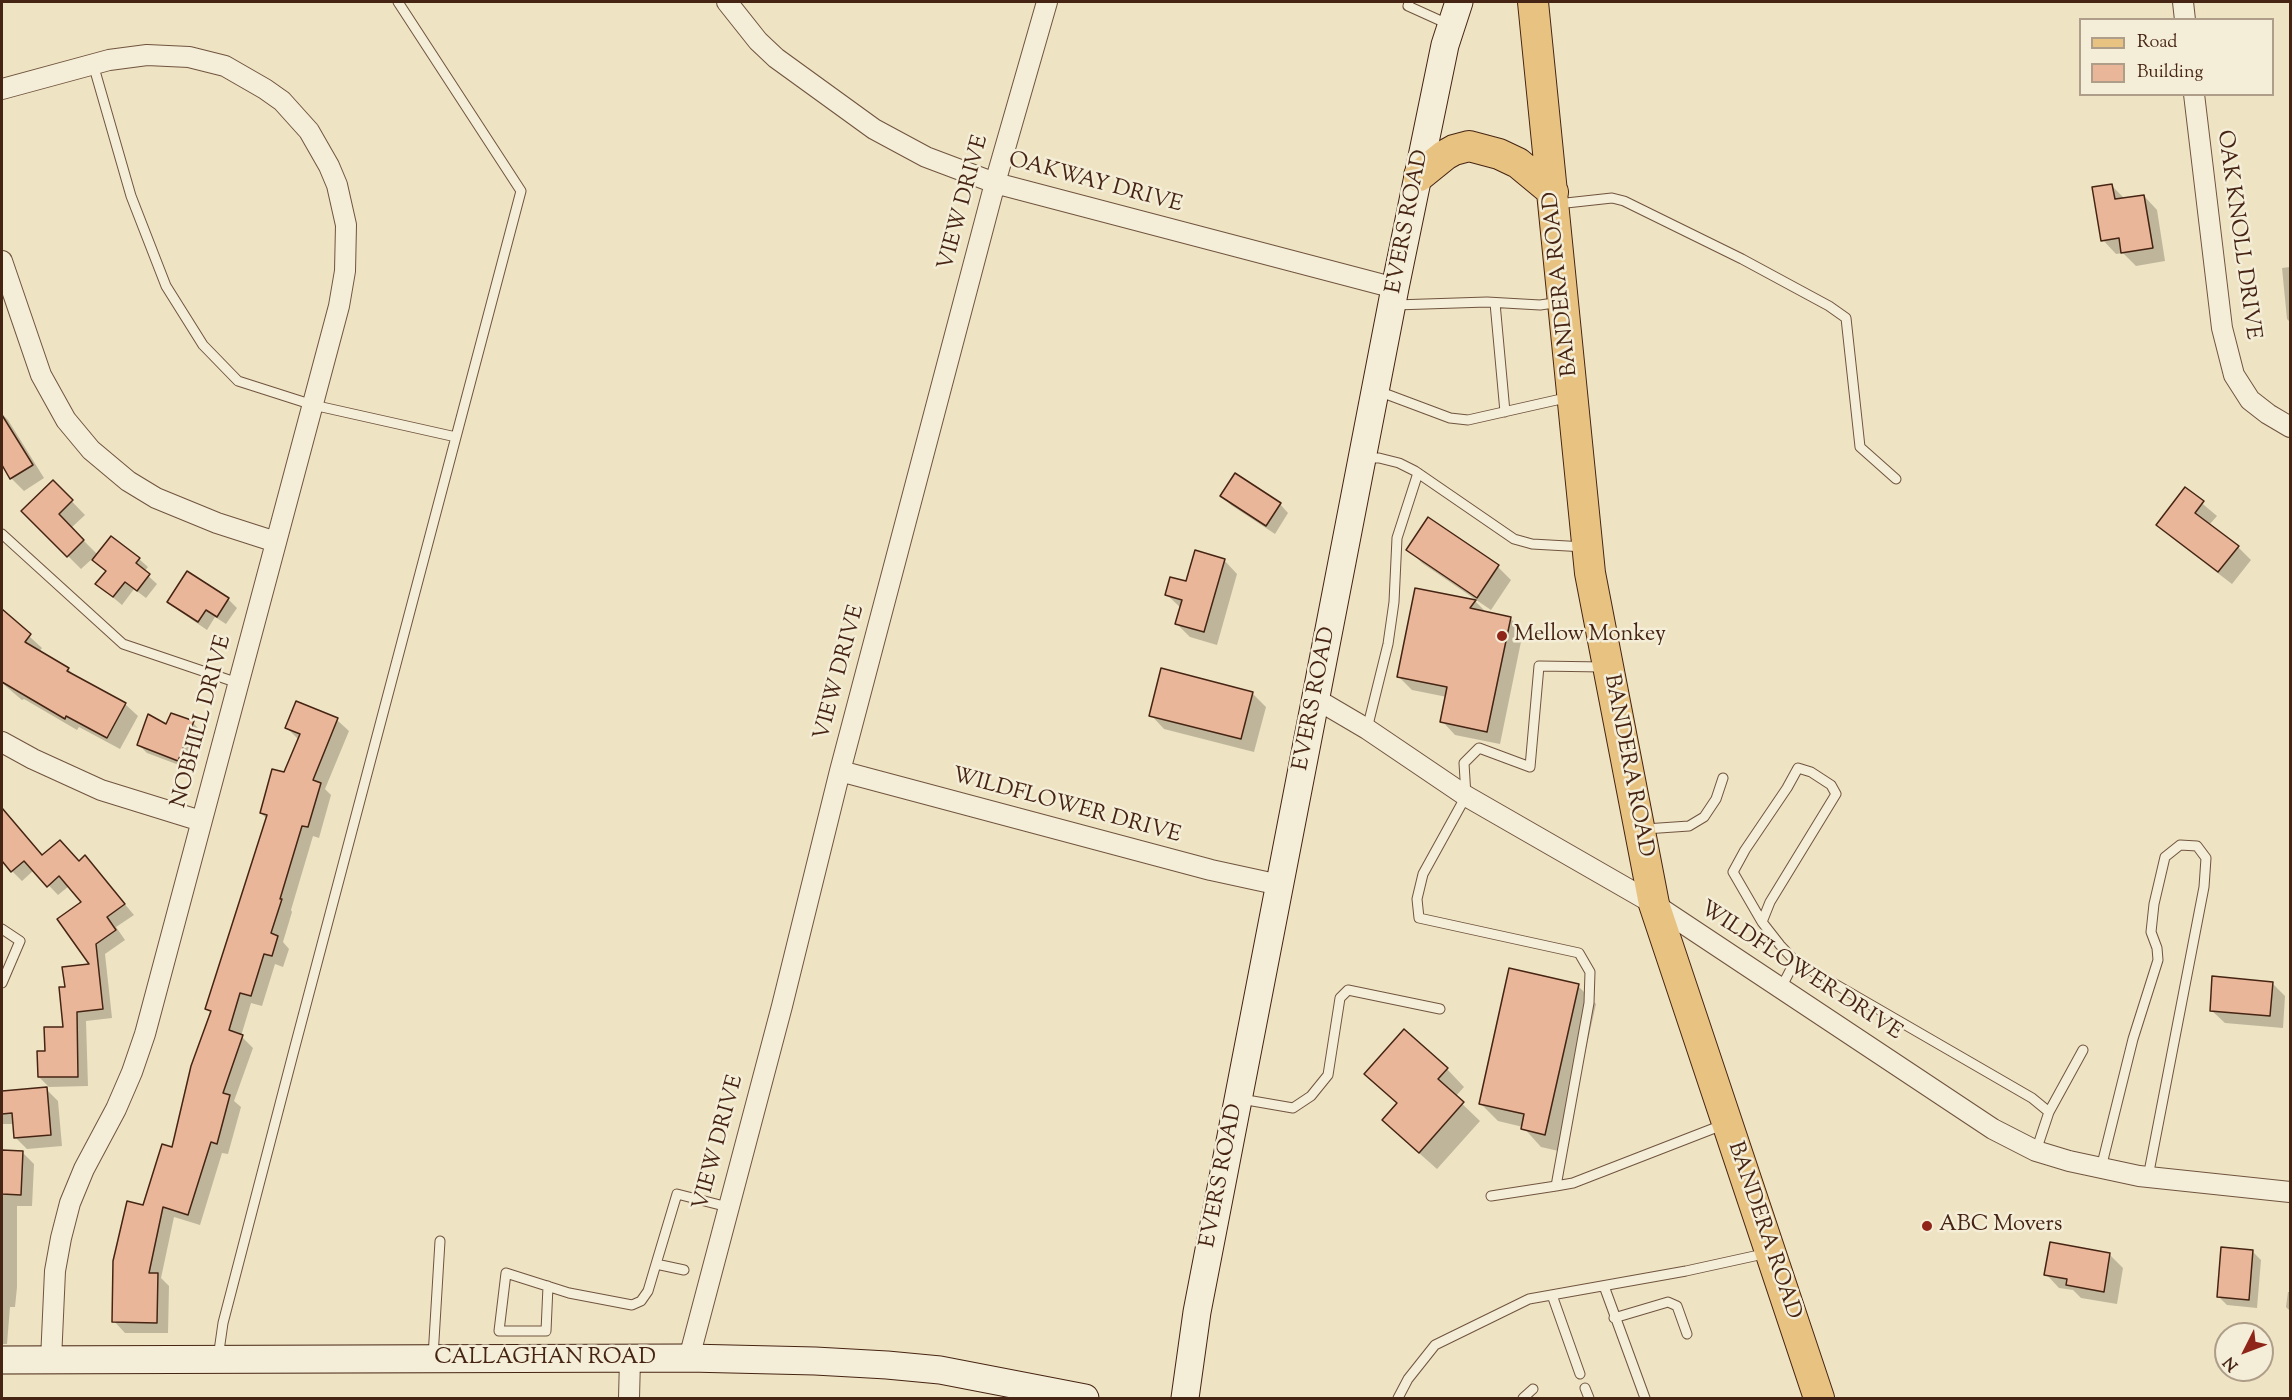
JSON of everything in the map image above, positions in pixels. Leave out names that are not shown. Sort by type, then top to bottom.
[{"type":"main road","name":"BANDERA ROAD","points":[[1533,2],[1590,573],[1654,904],[1819,1398]]},
{"type":"main road","name":"EVERS ROAD","points":[[1185,1398],[1197,1312],[1394,297],[1455,13]]},
{"type":"main road","points":[[1419,176],[1445,154],[1470,146],[1499,154],[1518,163],[1554,198]]},
{"type":"main road","name":"CALLAGHAN ROAD","points":[[2,1360],[689,1358],[887,1365],[950,1372],[1085,1398]]},
{"type":"street","name":"OAKWAY DRIVE","points":[[727,2],[758,41],[776,58],[874,129],[926,157],[994,183],[1394,297]]},
{"type":"street","name":"VIEW DRIVE","points":[[689,1358],[994,183],[1047,2]]},
{"type":"street","points":[[2183,2],[2185,18]]},
{"type":"street","name":"NOBHILL DRIVE","points":[[2,89],[93,64],[147,55],[189,57],[225,66],[266,88],[296,116],[320,148],[337,185],[346,225],[345,271],[339,306],[145,1034],[116,1109],[84,1169],[70,1203],[55,1271],[51,1360]]},
{"type":"street","name":"OAK KNOLL DRIVE","points":[[2194,96],[2222,328],[2234,375],[2250,400],[2290,427]]},
{"type":"street","points":[[2,261],[41,375],[66,420],[91,450],[128,481],[156,498],[217,523],[276,542]]},
{"type":"street","name":"WILDFLOWER DRIVE","points":[[1316,699],[1367,729],[1466,796],[1654,904],[1993,1129],[2036,1150],[2101,1168],[2148,1177],[2290,1192]]},
{"type":"street","points":[[2,742],[101,790],[201,821]]},
{"type":"street","name":"WILDFLOWER DRIVE","points":[[840,771],[1211,870],[1281,885]]},
{"type":"street","points":[[629,1398],[630,1359]]},
{"type":"lane","points":[[217,1360],[223,1323],[292,1054],[521,191],[398,2]]},
{"type":"lane","points":[[1409,2],[1408,6],[1455,13]]},
{"type":"lane","points":[[93,64],[130,196],[166,286],[203,345],[238,381],[313,405],[456,437]]},
{"type":"lane","points":[[1554,198],[1612,198],[1624,201],[1742,259],[1829,306],[1846,318],[1860,447],[1896,479]]},
{"type":"lane","points":[[1394,297],[1540,305],[1564,302]]},
{"type":"lane","points":[[1495,303],[1505,412]]},
{"type":"lane","points":[[1376,390],[1450,418],[1468,420],[1573,396]]},
{"type":"lane","points":[[1363,458],[1379,458],[1399,463],[1418,473],[1514,539],[1532,544],[1587,547]]},
{"type":"lane","points":[[1367,729],[1391,623],[1397,538],[1418,473]]},
{"type":"lane","points":[[2,534],[123,644],[238,683]]},
{"type":"lane","points":[[1556,1186],[1589,1002],[1590,972],[1579,953],[1419,918],[1417,898],[1423,874],[1466,796],[1464,763],[1479,748],[1530,767],[1539,666],[1608,667]]},
{"type":"lane","points":[[1762,922],[1770,902],[1836,794],[1831,785],[1810,772],[1798,768],[1733,872],[1762,922],[1795,961],[2032,1098],[2049,1112]]},
{"type":"lane","points":[[1639,830],[1689,826],[1704,817],[1716,799],[1723,778]]},
{"type":"lane","points":[[2101,1168],[2133,1039],[2158,960],[2157,948],[2151,932],[2154,904],[2165,856],[2180,845],[2197,846],[2206,858],[2204,887],[2148,1177]]},
{"type":"lane","points":[[2,928],[20,941],[2,982]]},
{"type":"lane","points":[[1781,988],[1795,961]]},
{"type":"lane","points":[[1238,1098],[1293,1108],[1311,1096],[1328,1075],[1340,998],[1348,990],[1440,1009]]},
{"type":"lane","points":[[2036,1150],[2049,1112],[2083,1050]]},
{"type":"lane","points":[[1491,1196],[1573,1183],[1727,1123]]},
{"type":"lane","points":[[548,1286],[546,1331],[500,1331],[506,1273],[548,1286],[569,1293],[632,1305],[641,1301],[648,1291],[676,1194],[728,1207]]},
{"type":"lane","points":[[433,1359],[440,1241]]},
{"type":"lane","points":[[1398,1398],[1408,1379],[1436,1345],[1529,1299],[1686,1271],[1770,1253]]},
{"type":"lane","points":[[656,1264],[684,1270]]},
{"type":"lane","points":[[1604,1286],[1645,1398]]},
{"type":"lane","points":[[1552,1295],[1580,1374]]},
{"type":"lane","points":[[1614,1318],[1668,1302],[1677,1306],[1687,1335]]},
{"type":"lane","points":[[1585,1388],[1589,1398]]},
{"type":"lane","points":[[1523,1398],[1533,1389]]},
{"type":"building","points":[[2112,184],[2115,199],[2144,195],[2153,248],[2121,253],[2119,238],[2101,241],[2092,187]]},
{"type":"building","points":[[2,415],[33,465],[10,479],[2,465]]},
{"type":"building","points":[[1235,473],[1281,503],[1266,526],[1220,496]]},
{"type":"building","points":[[53,480],[73,500],[59,514],[84,540],[67,557],[21,511]]},
{"type":"building","points":[[2185,487],[2204,501],[2195,513],[2239,546],[2218,572],[2156,525]]},
{"type":"building","points":[[1428,517],[1499,565],[1477,598],[1406,550]]},
{"type":"building","points":[[111,536],[140,558],[136,563],[150,574],[137,591],[125,582],[113,597],[95,584],[106,571],[92,560]]},
{"type":"building","points":[[1195,550],[1225,559],[1204,632],[1175,624],[1182,600],[1165,595],[1170,577],[1186,581]]},
{"type":"building","points":[[187,571],[229,598],[217,617],[206,610],[198,622],[167,602]]},
{"type":"building","points":[[1415,588],[1476,600],[1470,608],[1511,617],[1487,732],[1440,722],[1447,687],[1397,677]]},
{"type":"building","points":[[2,609],[31,634],[25,642],[69,668],[67,671],[126,703],[107,738],[66,716],[65,719],[2,682]]},
{"type":"building","points":[[1161,668],[1253,692],[1241,739],[1149,716]]},
{"type":"building","points":[[296,701],[338,718],[313,780],[321,783],[308,827],[302,826],[280,899],[282,899],[271,933],[278,936],[272,956],[264,954],[251,996],[240,993],[229,1030],[243,1035],[223,1093],[230,1095],[217,1144],[211,1142],[188,1215],[163,1207],[149,1273],[158,1273],[157,1323],[112,1322],[113,1261],[127,1201],[143,1205],[162,1144],[172,1147],[191,1066],[211,1011],[205,1009],[267,815],[260,813],[272,769],[284,772],[300,734],[285,728]]},
{"type":"building","points":[[171,713],[194,721],[178,761],[137,745],[148,714],[166,724]]},
{"type":"building","points":[[2,808],[42,855],[60,840],[79,861],[85,855],[125,904],[107,917],[116,930],[96,944],[103,1009],[77,1012],[78,1077],[38,1077],[37,1051],[45,1051],[44,1027],[63,1027],[59,987],[65,987],[62,967],[89,964],[57,919],[81,902],[59,876],[47,887],[24,861],[11,872],[2,861]]},
{"type":"building","points":[[1509,968],[1579,984],[1545,1135],[1521,1129],[1524,1114],[1479,1104]]},
{"type":"building","points":[[2212,976],[2273,982],[2270,1016],[2210,1011]]},
{"type":"building","points":[[1404,1029],[1448,1068],[1438,1079],[1464,1102],[1419,1153],[1382,1120],[1397,1103],[1364,1074]]},
{"type":"building","points":[[47,1087],[51,1135],[14,1138],[12,1113],[2,1114],[2,1091]]},
{"type":"building","points":[[2,1150],[23,1151],[21,1195],[2,1194]]},
{"type":"building","points":[[2050,1242],[2110,1253],[2104,1292],[2066,1285],[2067,1279],[2044,1275]]},
{"type":"building","points":[[2221,1247],[2253,1250],[2249,1300],[2217,1297]]},
{"type":"place","name":"Mellow Monkey","points":[[1502,636]]},
{"type":"place","name":"ABC Movers","points":[[1927,1226]]}]
